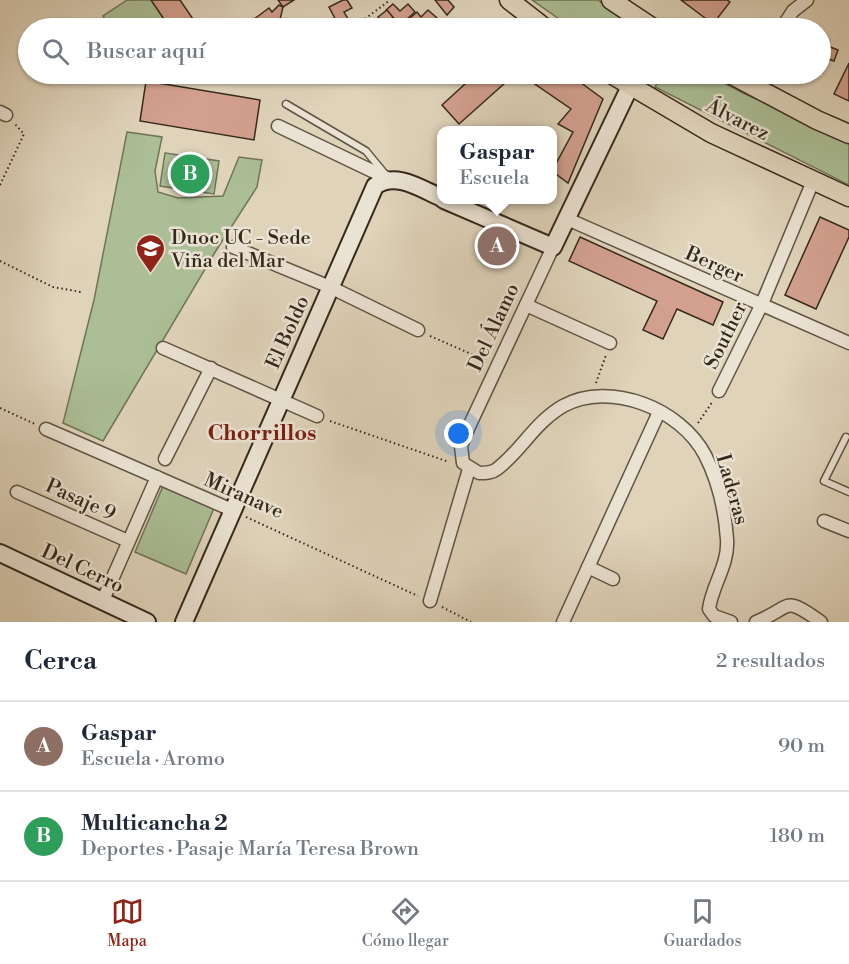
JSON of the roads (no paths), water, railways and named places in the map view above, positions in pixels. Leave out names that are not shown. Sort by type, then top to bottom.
[{"type":"main road","points":[[509,0],[532,18]]},
{"type":"main road","points":[[612,0],[638,18]]},
{"type":"main road","name":"Álvarez","points":[[640,84],[711,133],[849,198]]},
{"type":"main road","points":[[757,84],[849,134]]},
{"type":"street","points":[[788,18],[793,11],[807,0]]},
{"type":"street","name":"Del Álamo","points":[[469,469],[460,456],[461,446],[565,218],[632,84]]},
{"type":"street","points":[[278,126],[389,180],[408,183],[437,196]]},
{"type":"street","name":"El Boldo","points":[[184,622],[375,186],[389,180]]},
{"type":"street","name":"Souther","points":[[719,391],[761,306],[813,181]]},
{"type":"street","points":[[454,204],[553,247]]},
{"type":"street","name":"Berger","points":[[565,218],[849,344]]},
{"type":"street","points":[[233,247],[330,287],[418,330]]},
{"type":"street","points":[[526,305],[610,343]]},
{"type":"street","points":[[163,348],[317,416]]},
{"type":"street","points":[[165,459],[211,368]]},
{"type":"street","name":"Laderas","points":[[469,469],[485,473],[496,469],[540,422],[564,405],[591,397],[624,398],[659,412],[690,435],[705,454],[723,511],[728,542],[726,560],[703,622]]},
{"type":"street","points":[[563,622],[659,412]]},
{"type":"street","name":"Miranave","points":[[46,429],[232,510]]},
{"type":"street","points":[[430,601],[469,469]]},
{"type":"street","points":[[102,600],[157,477]]},
{"type":"street","name":"Pasaje 9","points":[[17,492],[129,541]]},
{"type":"street","points":[[824,521],[849,531]]},
{"type":"street","name":"Del Cerro","points":[[0,553],[147,622]]},
{"type":"street","points":[[588,567],[613,579]]},
{"type":"street","points":[[756,622],[786,605],[800,607],[821,622]]},
{"type":"street","points":[[709,609],[714,616],[731,622]]},
{"type":"lane","points":[[286,104],[366,151],[389,180]]},
{"type":"lane","points":[[846,437],[824,481],[849,492]]},
{"type":"place","name":"Multicancha 2","points":[[190,174]]},
{"type":"place","name":"Gaspar","points":[[497,246]]},
{"type":"place","name":"Duoc UC - Sede Viña del Mar","points":[[150,274]]},
{"type":"district","name":"Chorrillos","points":[[262,432]]}]
